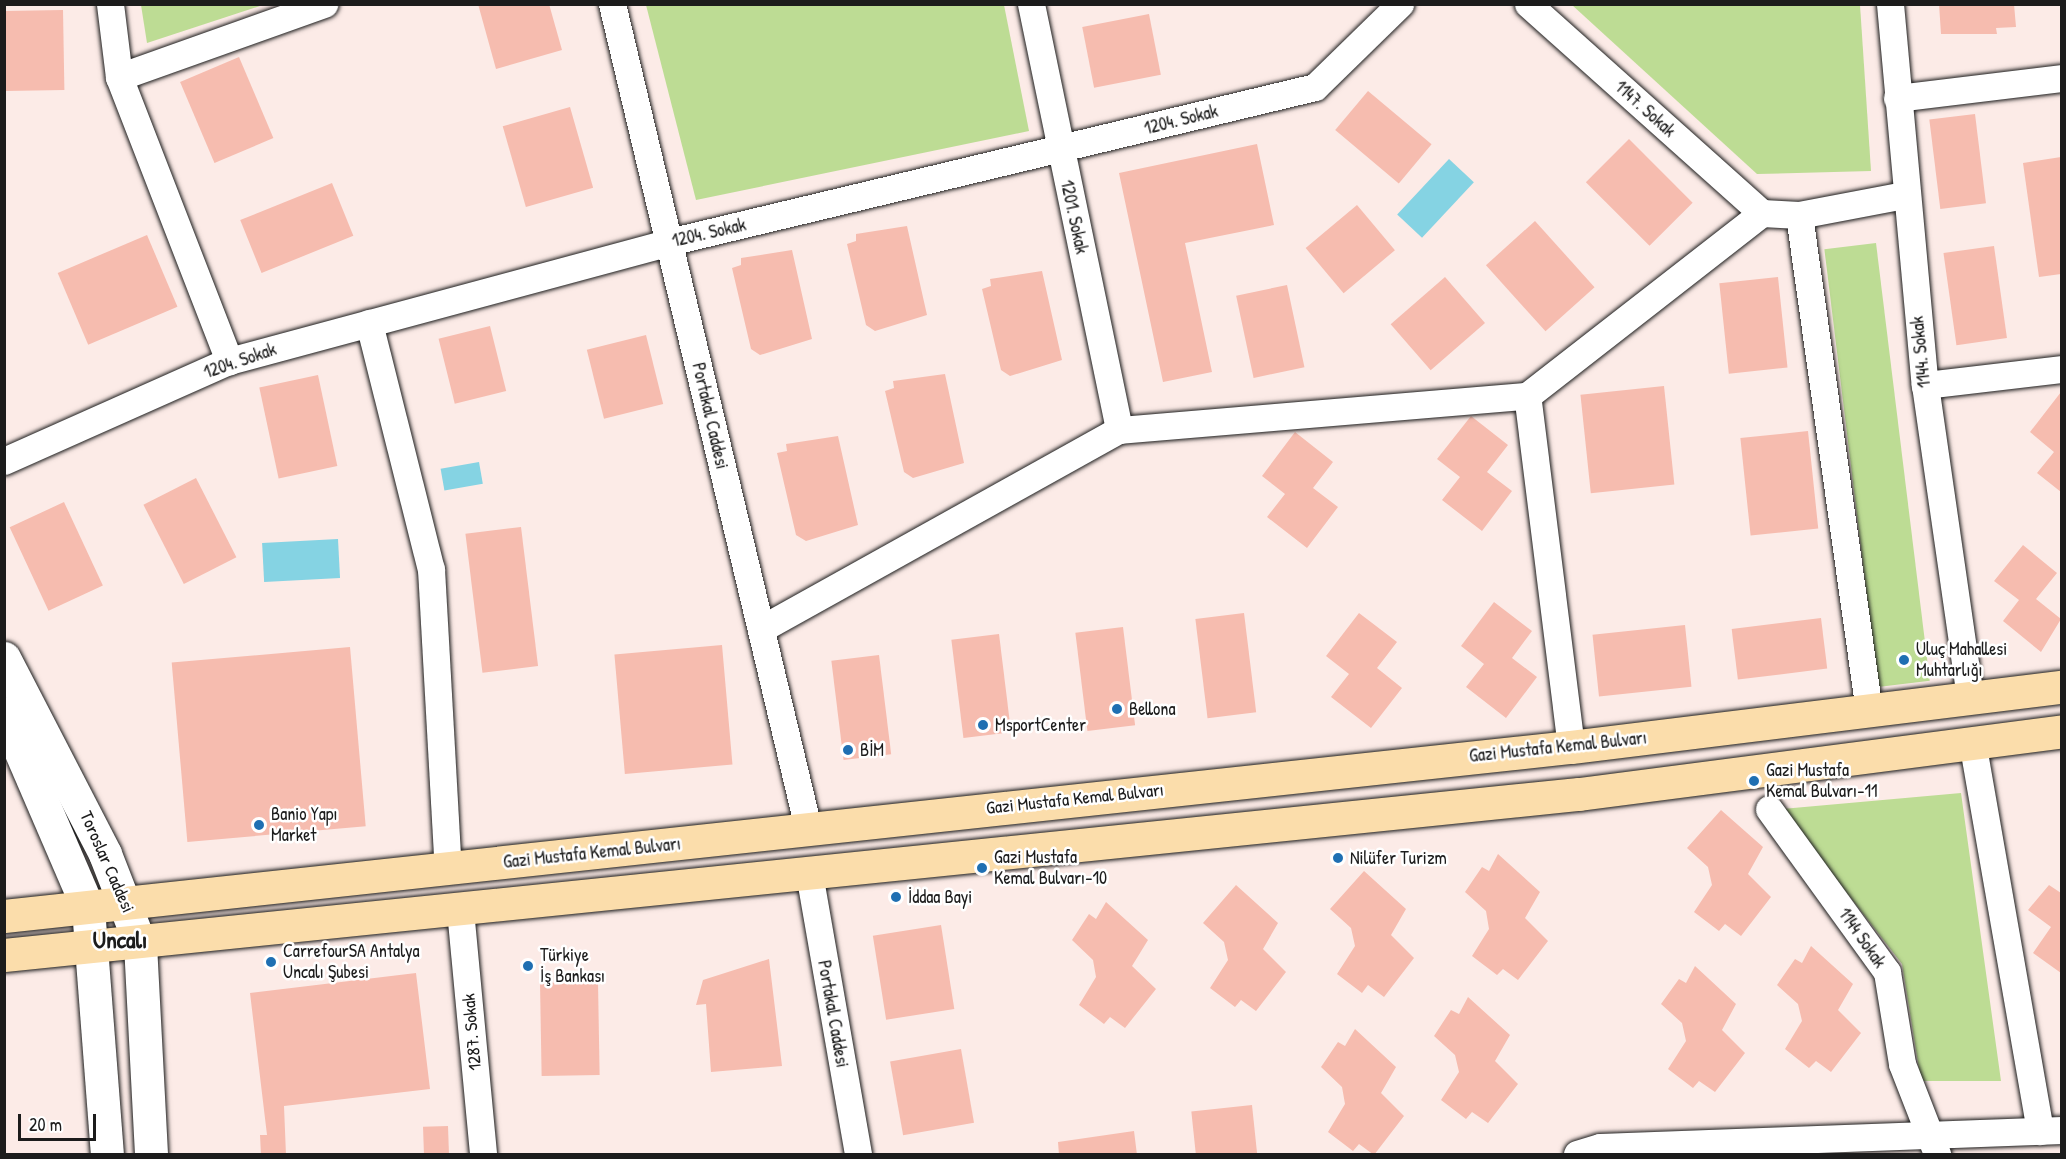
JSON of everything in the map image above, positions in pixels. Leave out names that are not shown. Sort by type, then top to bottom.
[{"type":"main road","name":"Gazi Mustafa Kemal Bulvarı","points":[[4,916],[128,906],[808,828],[1571,747],[2061,687]]},
{"type":"main road","points":[[4,954],[140,944],[1579,794],[2061,731]]},
{"type":"street","points":[[110,4],[119,77],[229,361]]},
{"type":"street","points":[[119,77],[324,4]]},
{"type":"street","name":"Portakal Caddesi","points":[[612,4],[808,828]]},
{"type":"street","name":"1201. Sokak","points":[[1031,4],[1119,430]]},
{"type":"street","name":"1204. Sokak","points":[[4,461],[229,361],[669,242],[1315,87],[1400,4]]},
{"type":"street","name":"1147. Sokak","points":[[1528,4],[1762,213]]},
{"type":"street","name":"1144. Sokak","points":[[1890,4],[1904,195],[1924,385],[1970,698]]},
{"type":"street","points":[[1897,98],[2061,78]]},
{"type":"street","points":[[760,629],[1119,430],[1527,396],[1762,213],[1799,215],[1904,195]]},
{"type":"street","points":[[1799,215],[1869,711]]},
{"type":"street","points":[[369,323],[431,568],[448,869]]},
{"type":"street","points":[[1924,385],[2061,369]]},
{"type":"street","points":[[1527,396],[1571,747]]},
{"type":"street","name":"Toroslar Caddesi","points":[[4,658],[41,721],[128,906],[140,944],[151,1155]]},
{"type":"street","name":"Toroslar Caddesi","points":[[4,713],[88,908],[93,948],[107,1155]]},
{"type":"street","points":[[1593,1152],[1934,1146],[2051,1131],[1972,741]]},
{"type":"street","name":"1144 Sokak","points":[[1769,809],[1887,972],[1902,1064],[1934,1146]]},
{"type":"street","name":"Portakal Caddesi","points":[[809,873],[858,1155]]},
{"type":"street","name":"1287. Sokak","points":[[460,910],[483,1155]]},
{"type":"green space","points":[[141,4],[263,5],[147,43]]},
{"type":"green space","points":[[646,5],[1004,5],[1029,131],[696,200]]},
{"type":"green space","points":[[1572,5],[1860,5],[1871,171],[1757,174]]},
{"type":"green space","points":[[1876,243],[1930,681],[1878,687],[1824,249]]},
{"type":"green space","points":[[1961,793],[2001,1081],[1921,1081],[1902,964],[1782,809]]},
{"type":"water","points":[[1449,159],[1474,182],[1422,238],[1397,215]]},
{"type":"water","points":[[479,462],[483,484],[444,490],[441,469]]},
{"type":"water","points":[[338,539],[340,578],[264,582],[262,543]]},
{"type":"building","points":[[478,4],[549,4],[562,50],[496,69]]},
{"type":"building","points":[[1939,4],[2014,4],[2016,27],[1996,28],[1997,34],[1941,34]]},
{"type":"building","points":[[63,10],[64,90],[5,91],[4,11]]},
{"type":"building","points":[[1149,14],[1161,75],[1094,88],[1082,27]]},
{"type":"building","points":[[239,57],[273,138],[214,163],[180,82]]},
{"type":"building","points":[[1368,91],[1432,144],[1399,183],[1335,130]]},
{"type":"building","points":[[570,107],[593,188],[526,207],[503,126]]},
{"type":"building","points":[[1975,114],[1986,203],[1940,209],[1929,120]]},
{"type":"building","points":[[1629,139],[1693,203],[1650,246],[1586,182]]},
{"type":"building","points":[[1257,144],[1274,225],[1185,243],[1212,372],[1163,382],[1119,173]]},
{"type":"building","points":[[2061,157],[2061,274],[2039,277],[2023,163]]},
{"type":"building","points":[[332,183],[353,236],[262,273],[240,220]]},
{"type":"building","points":[[1357,205],[1395,250],[1344,293],[1306,248]]},
{"type":"building","points":[[1535,221],[1595,287],[1546,331],[1486,265]]},
{"type":"building","points":[[907,226],[927,315],[875,331],[866,325],[847,244],[856,241],[856,234]]},
{"type":"building","points":[[147,235],[177,307],[88,345],[58,273]]},
{"type":"building","points":[[1994,246],[2007,338],[1956,345],[1943,253]]},
{"type":"building","points":[[792,250],[812,339],[760,355],[751,349],[732,268],[741,265],[741,258]]},
{"type":"building","points":[[1042,271],[1062,360],[1010,376],[1001,370],[982,289],[991,286],[990,279]]},
{"type":"building","points":[[1445,277],[1485,323],[1431,370],[1391,324]]},
{"type":"building","points":[[1778,277],[1788,368],[1729,374],[1719,283]]},
{"type":"building","points":[[1287,285],[1304,367],[1254,378],[1236,296]]},
{"type":"building","points":[[490,326],[506,391],[455,404],[439,339]]},
{"type":"building","points":[[646,335],[663,404],[604,419],[587,350]]},
{"type":"building","points":[[945,374],[964,463],[913,478],[904,472],[885,391],[894,388],[893,381]]},
{"type":"building","points":[[318,375],[337,466],[279,478],[259,387]]},
{"type":"building","points":[[1664,386],[1674,484],[1591,493],[1580,395]]},
{"type":"building","points":[[2061,392],[2061,492],[2037,473],[2054,452],[2030,432]]},
{"type":"building","points":[[1471,416],[1508,445],[1487,472],[1512,491],[1482,531],[1442,500],[1460,477],[1437,459]]},
{"type":"building","points":[[1808,431],[1818,528],[1751,536],[1740,438]]},
{"type":"building","points":[[1295,432],[1333,462],[1313,488],[1338,507],[1307,548],[1267,517],[1285,494],[1262,476]]},
{"type":"building","points":[[838,436],[858,525],[806,541],[796,535],[777,453],[787,451],[786,444]]},
{"type":"building","points":[[196,478],[236,557],[184,584],[143,505]]},
{"type":"building","points":[[64,502],[103,585],[49,611],[10,527]]},
{"type":"building","points":[[521,527],[538,666],[482,673],[465,534]]},
{"type":"building","points":[[2023,545],[2057,573],[2036,599],[2061,619],[2041,652],[2003,621],[2019,600],[1994,581]]},
{"type":"building","points":[[1494,602],[1532,631],[1512,658],[1537,677],[1506,718],[1466,687],[1484,664],[1461,646]]},
{"type":"building","points":[[1244,613],[1256,712],[1208,718],[1195,619]]},
{"type":"building","points":[[1359,613],[1397,642],[1377,668],[1402,688],[1371,728],[1331,697],[1349,674],[1326,656]]},
{"type":"building","points":[[1821,618],[1827,669],[1738,680],[1732,629]]},
{"type":"building","points":[[1685,625],[1691,687],[1599,696],[1593,635]]},
{"type":"building","points":[[1123,627],[1135,725],[1087,731],[1075,633]]},
{"type":"building","points":[[999,634],[1011,732],[963,738],[951,640]]},
{"type":"building","points":[[722,645],[732,765],[625,774],[614,654]]},
{"type":"building","points":[[350,647],[366,826],[187,842],[172,663]]},
{"type":"building","points":[[879,655],[891,754],[844,760],[831,661]]},
{"type":"building","points":[[1721,810],[1763,847],[1748,874],[1771,897],[1741,936],[1725,924],[1719,931],[1694,912],[1712,885],[1708,867],[1687,848]]},
{"type":"building","points":[[1498,854],[1540,892],[1525,918],[1548,941],[1518,980],[1503,969],[1497,975],[1472,956],[1489,929],[1486,911],[1465,892],[1482,867],[1489,871]]},
{"type":"building","points":[[1364,871],[1406,909],[1391,935],[1414,958],[1384,997],[1368,985],[1362,993],[1337,974],[1355,946],[1351,928],[1330,909]]},
{"type":"building","points":[[1236,885],[1278,923],[1263,949],[1286,972],[1256,1011],[1241,1000],[1235,1007],[1210,988],[1228,960],[1224,942],[1203,923]]},
{"type":"building","points":[[2049,885],[2061,893],[2061,973],[2033,953],[2051,927],[2028,910]]},
{"type":"building","points":[[1106,902],[1148,940],[1132,966],[1156,989],[1125,1028],[1110,1017],[1104,1024],[1079,1005],[1096,977],[1093,960],[1072,940],[1089,914],[1096,919]]},
{"type":"building","points":[[941,925],[954,1009],[886,1020],[873,936]]},
{"type":"building","points":[[1811,946],[1853,984],[1838,1010],[1861,1033],[1831,1072],[1816,1061],[1809,1068],[1785,1049],[1802,1021],[1798,1004],[1777,985],[1795,959],[1802,963]]},
{"type":"building","points":[[769,959],[782,1066],[711,1072],[706,1004],[696,1005],[703,980]]},
{"type":"building","points":[[1695,966],[1736,1004],[1722,1030],[1745,1053],[1715,1092],[1699,1081],[1693,1088],[1668,1069],[1686,1041],[1682,1023],[1661,1004],[1679,979],[1686,983]]},
{"type":"building","points":[[416,973],[430,1089],[284,1106],[286,1155],[261,1155],[260,1135],[267,1135],[250,993]]},
{"type":"building","points":[[598,982],[600,1075],[542,1076],[540,983]]},
{"type":"building","points":[[1468,997],[1510,1035],[1495,1061],[1518,1084],[1488,1123],[1472,1112],[1466,1119],[1441,1100],[1459,1072],[1455,1055],[1434,1036],[1451,1010],[1459,1014]]},
{"type":"building","points":[[1355,1029],[1396,1067],[1381,1093],[1404,1116],[1374,1155],[1359,1144],[1353,1151],[1328,1132],[1345,1104],[1342,1087],[1321,1067],[1338,1042],[1345,1046]]},
{"type":"building","points":[[961,1049],[974,1123],[903,1135],[890,1062]]},
{"type":"building","points":[[1252,1105],[1257,1154],[1196,1154],[1191,1111]]},
{"type":"building","points":[[448,1126],[449,1154],[424,1154],[423,1127]]},
{"type":"building","points":[[1134,1131],[1137,1155],[1059,1155],[1058,1142]]},
{"type":"place","name":"Uluç Mahallesi Muhtarlığı","points":[[1904,660]]},
{"type":"place","name":"Bellona","points":[[1117,709]]},
{"type":"place","name":"MsportCenter","points":[[983,725]]},
{"type":"place","name":"BİM","points":[[848,750]]},
{"type":"place","name":"Gazi Mustafa Kemal Bulvarı-11","points":[[1754,781]]},
{"type":"place","name":"Banio Yapı Market","points":[[259,825]]},
{"type":"place","name":"Nilüfer Turizm","points":[[1338,858]]},
{"type":"place","name":"Gazi Mustafa Kemal Bulvarı-10","points":[[982,868]]},
{"type":"place","name":"İddaa Bayi","points":[[896,897]]},
{"type":"place","name":"CarrefourSA Antalya Uncalı Şubesi","points":[[271,962]]},
{"type":"place","name":"Türkiye İş Bankası","points":[[528,966]]},
{"type":"district","name":"Uncalı","points":[[120,940]]}]
